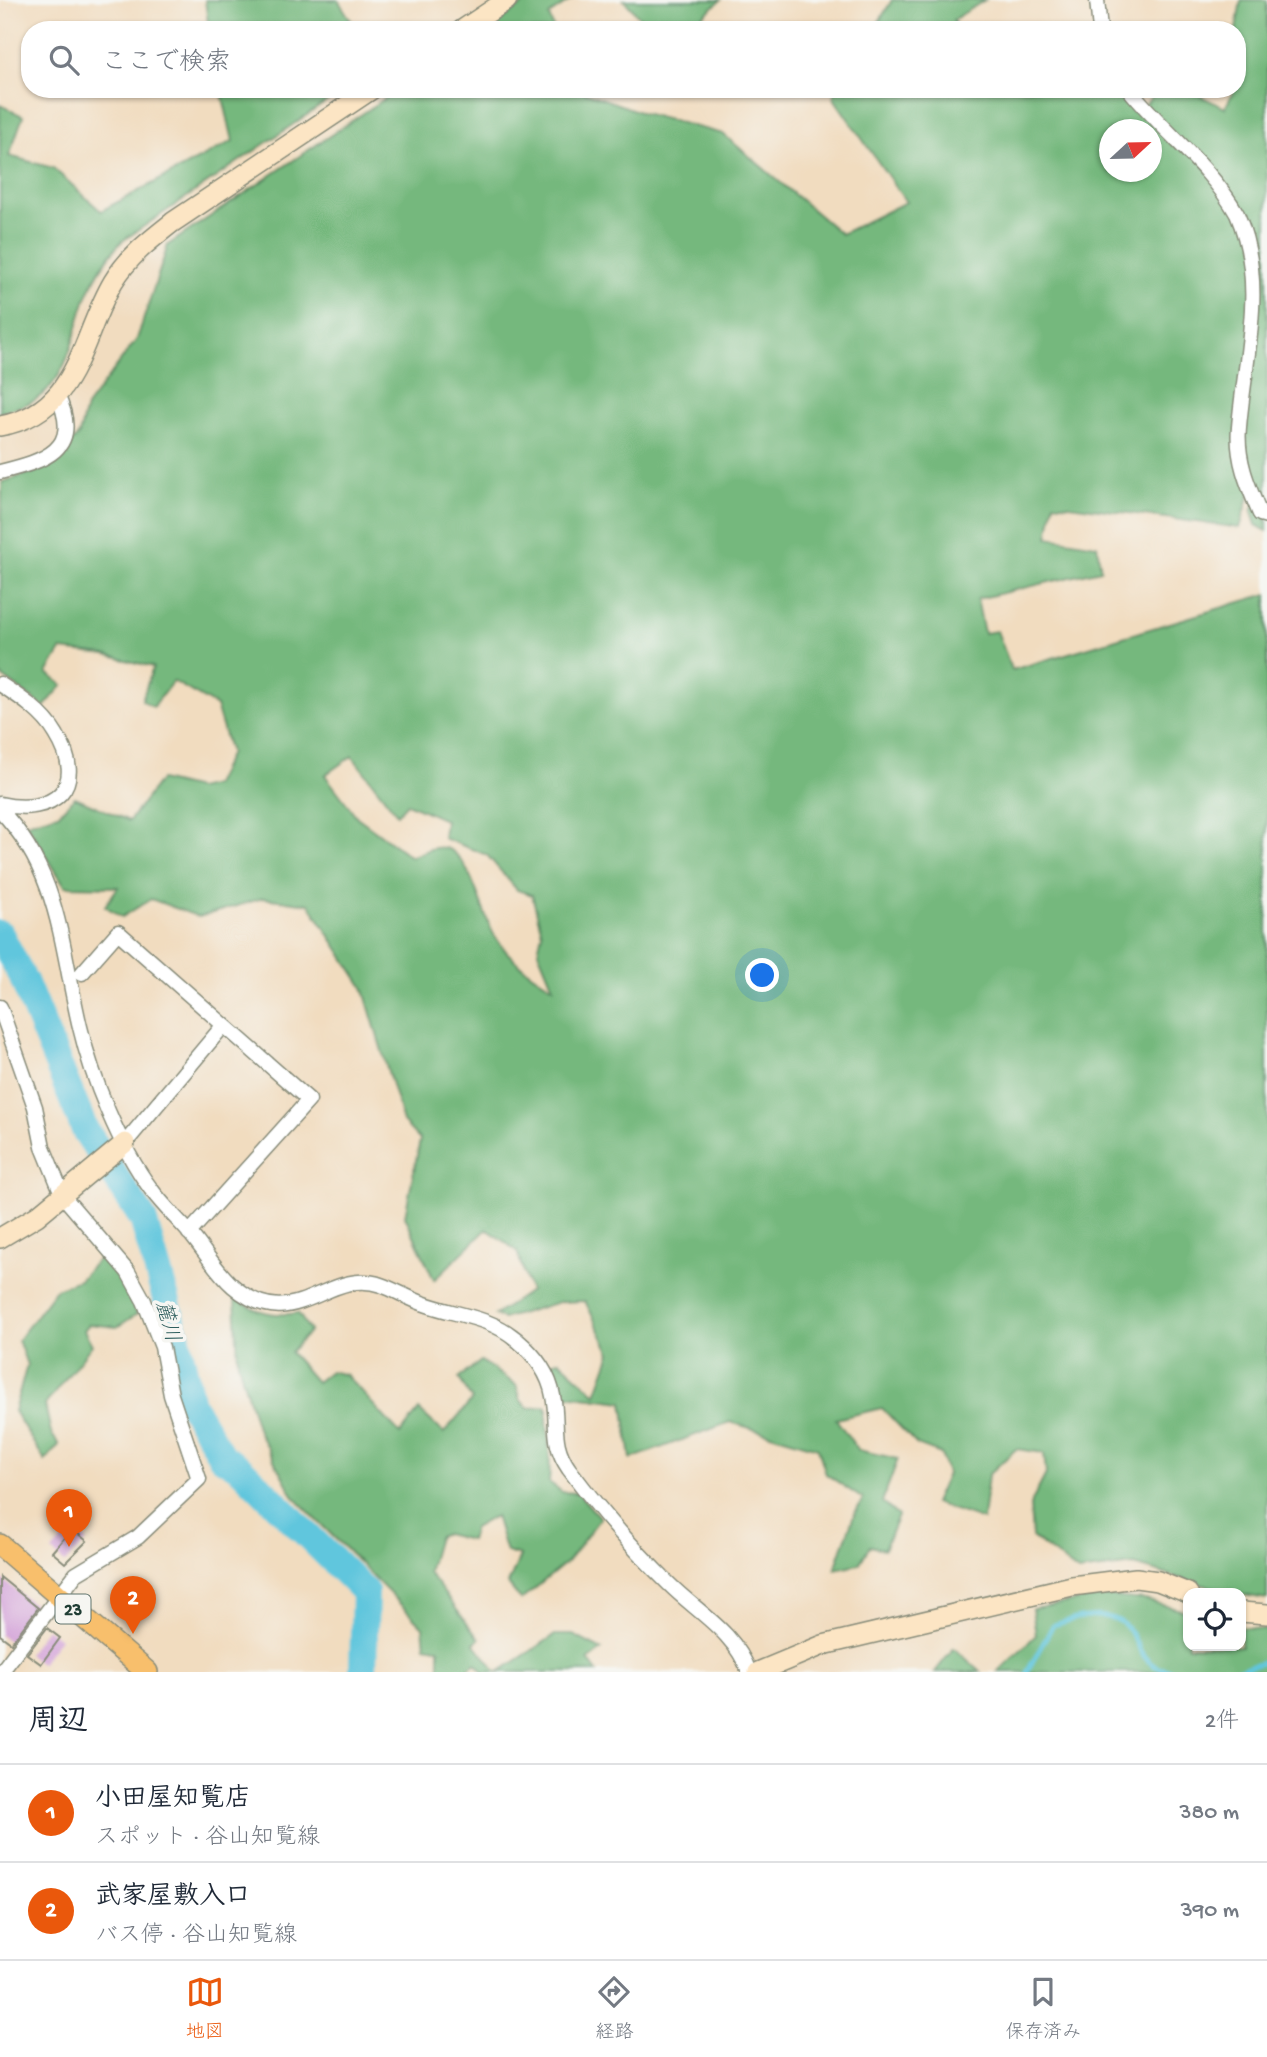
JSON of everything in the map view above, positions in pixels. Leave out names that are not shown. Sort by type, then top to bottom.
[{"type":"main road","name":"23","points":[[0,1545],[147,1672]]},
{"type":"street","points":[[1097,0],[1099,21]]},
{"type":"street","points":[[474,21],[502,1]]},
{"type":"street","points":[[0,426],[30,417],[57,396],[75,372],[111,285],[123,267],[145,244],[173,222],[359,98]]},
{"type":"street","points":[[1137,98],[1238,214],[1255,262],[1257,310],[1239,428],[1241,468],[1259,514],[1267,516]]},
{"type":"street","points":[[0,472],[52,456],[60,444],[65,425],[57,396]]},
{"type":"street","points":[[0,684],[32,708],[56,733],[68,769],[60,796],[51,803],[22,809],[0,804]]},
{"type":"street","points":[[0,810],[41,866],[57,914],[80,1028],[92,1069],[121,1146],[152,1192],[233,1286],[258,1301],[289,1306],[351,1280],[363,1280],[381,1284],[422,1303],[494,1324],[516,1339],[540,1363],[550,1383],[554,1399],[554,1433],[568,1467],[641,1555],[672,1587],[719,1627],[740,1653],[749,1672]]},
{"type":"street","points":[[82,973],[118,932],[309,1100],[189,1233]]},
{"type":"street","points":[[0,1007],[35,1107],[43,1147],[63,1196],[128,1272],[144,1301],[162,1347],[172,1395],[199,1479],[138,1537],[76,1574],[1,1672]]},
{"type":"street","points":[[0,1238],[63,1196],[121,1146],[223,1026]]},
{"type":"street","points":[[758,1672],[823,1645],[1095,1582],[1136,1578],[1158,1581],[1183,1591]]},
{"type":"street","points":[[1246,1612],[1267,1614]]},
{"type":"green space","points":[[205,0],[338,0],[351,21],[208,21]]},
{"type":"green space","points":[[530,0],[571,0],[549,15],[551,21],[499,21]]},
{"type":"green space","points":[[624,0],[721,0],[697,21],[643,21]]},
{"type":"green space","points":[[892,0],[985,0],[954,21],[879,21]]},
{"type":"green space","points":[[1241,0],[1267,0],[1267,531],[1256,525],[1252,512],[1258,492],[1253,483],[1240,528],[1054,503],[1048,537],[1097,545],[1101,570],[977,599],[984,633],[997,631],[1012,670],[1267,594],[1267,1599],[1246,1596],[1246,1588],[1214,1588],[1134,1565],[1078,1572],[1032,1537],[1030,1505],[1046,1474],[1044,1453],[1016,1449],[988,1475],[983,1520],[934,1503],[947,1474],[941,1454],[917,1445],[882,1408],[836,1419],[858,1450],[898,1459],[882,1502],[898,1516],[884,1549],[870,1546],[859,1564],[835,1569],[854,1515],[863,1499],[826,1474],[818,1448],[730,1422],[631,1459],[623,1402],[566,1395],[551,1363],[559,1360],[596,1394],[611,1353],[585,1301],[559,1302],[503,1319],[495,1315],[530,1291],[517,1251],[487,1229],[434,1280],[405,1216],[420,1140],[403,1122],[363,987],[309,904],[263,898],[199,917],[151,899],[122,917],[105,906],[118,887],[65,886],[26,823],[58,814],[75,797],[129,821],[160,780],[197,789],[214,785],[230,753],[216,706],[173,681],[153,707],[142,700],[153,667],[106,655],[61,650],[47,673],[63,685],[44,707],[0,675],[2,482],[43,469],[79,435],[86,407],[137,339],[168,245],[386,98],[601,98],[643,113],[723,134],[841,234],[906,202],[834,98],[1118,98],[1138,114],[1151,98],[1204,98],[1225,108],[1230,98],[1246,98],[1246,21],[1238,21]],"holes":[[[352,756],[397,814],[407,803],[445,820],[443,838],[487,855],[517,890],[532,895],[542,933],[538,951],[553,987],[519,964],[498,942],[471,878],[452,851],[442,847],[411,857],[357,817],[325,775]]]},
{"type":"green space","points":[[223,98],[332,98],[121,242],[90,288],[69,353],[56,379],[35,400],[0,413],[0,105],[23,116],[9,156],[53,168],[101,211],[233,141]]},
{"type":"green space","points":[[100,1257],[120,1278],[137,1314],[117,1327],[89,1324],[84,1330],[92,1345],[45,1405],[51,1433],[59,1445],[45,1461],[14,1411],[27,1365],[18,1340],[56,1289],[79,1280]]},
{"type":"green space","points":[[235,1298],[265,1312],[298,1313],[310,1331],[290,1352],[316,1382],[330,1371],[346,1375],[400,1434],[419,1410],[444,1433],[472,1400],[459,1378],[481,1361],[516,1385],[521,1401],[528,1408],[547,1406],[549,1482],[562,1492],[578,1493],[600,1518],[568,1561],[521,1600],[508,1584],[520,1556],[506,1552],[495,1516],[474,1528],[470,1540],[445,1534],[438,1537],[428,1572],[479,1639],[474,1643],[497,1672],[483,1672],[475,1663],[465,1672],[439,1672],[439,1648],[425,1646],[423,1627],[294,1497],[258,1431],[238,1363]]},
{"type":"green space","points":[[1104,1596],[1145,1600],[1183,1611],[1183,1651],[1246,1651],[1246,1628],[1267,1630],[1267,1672],[998,1672],[1036,1635],[1032,1609]]},
{"type":"green space","points":[[555,1635],[573,1635],[602,1650],[588,1660],[597,1672],[499,1672]]},
{"type":"green space","points":[[954,1648],[981,1672],[935,1672]]},
{"type":"building","points":[[72,1529],[87,1541],[65,1563],[52,1552]]},
{"type":"building","points":[[0,1577],[38,1608],[11,1643],[0,1635]]},
{"type":"building","points":[[47,1628],[60,1638],[41,1664],[27,1654]]},
{"type":"waterway","name":"麓川","points":[[0,934],[24,981],[85,1130],[143,1219],[176,1334],[191,1404],[222,1457],[241,1469],[365,1592],[363,1672]]},
{"type":"waterway","points":[[1027,1672],[1053,1625],[1103,1616],[1116,1619],[1125,1625],[1140,1651],[1155,1666],[1181,1672]]},
{"type":"waterway","points":[[1227,1672],[1267,1662]]},
{"type":"place","name":"小田屋知覧店","points":[[69,1547]]},
{"type":"place","name":"武家屋敷入口","points":[[133,1634]]}]
